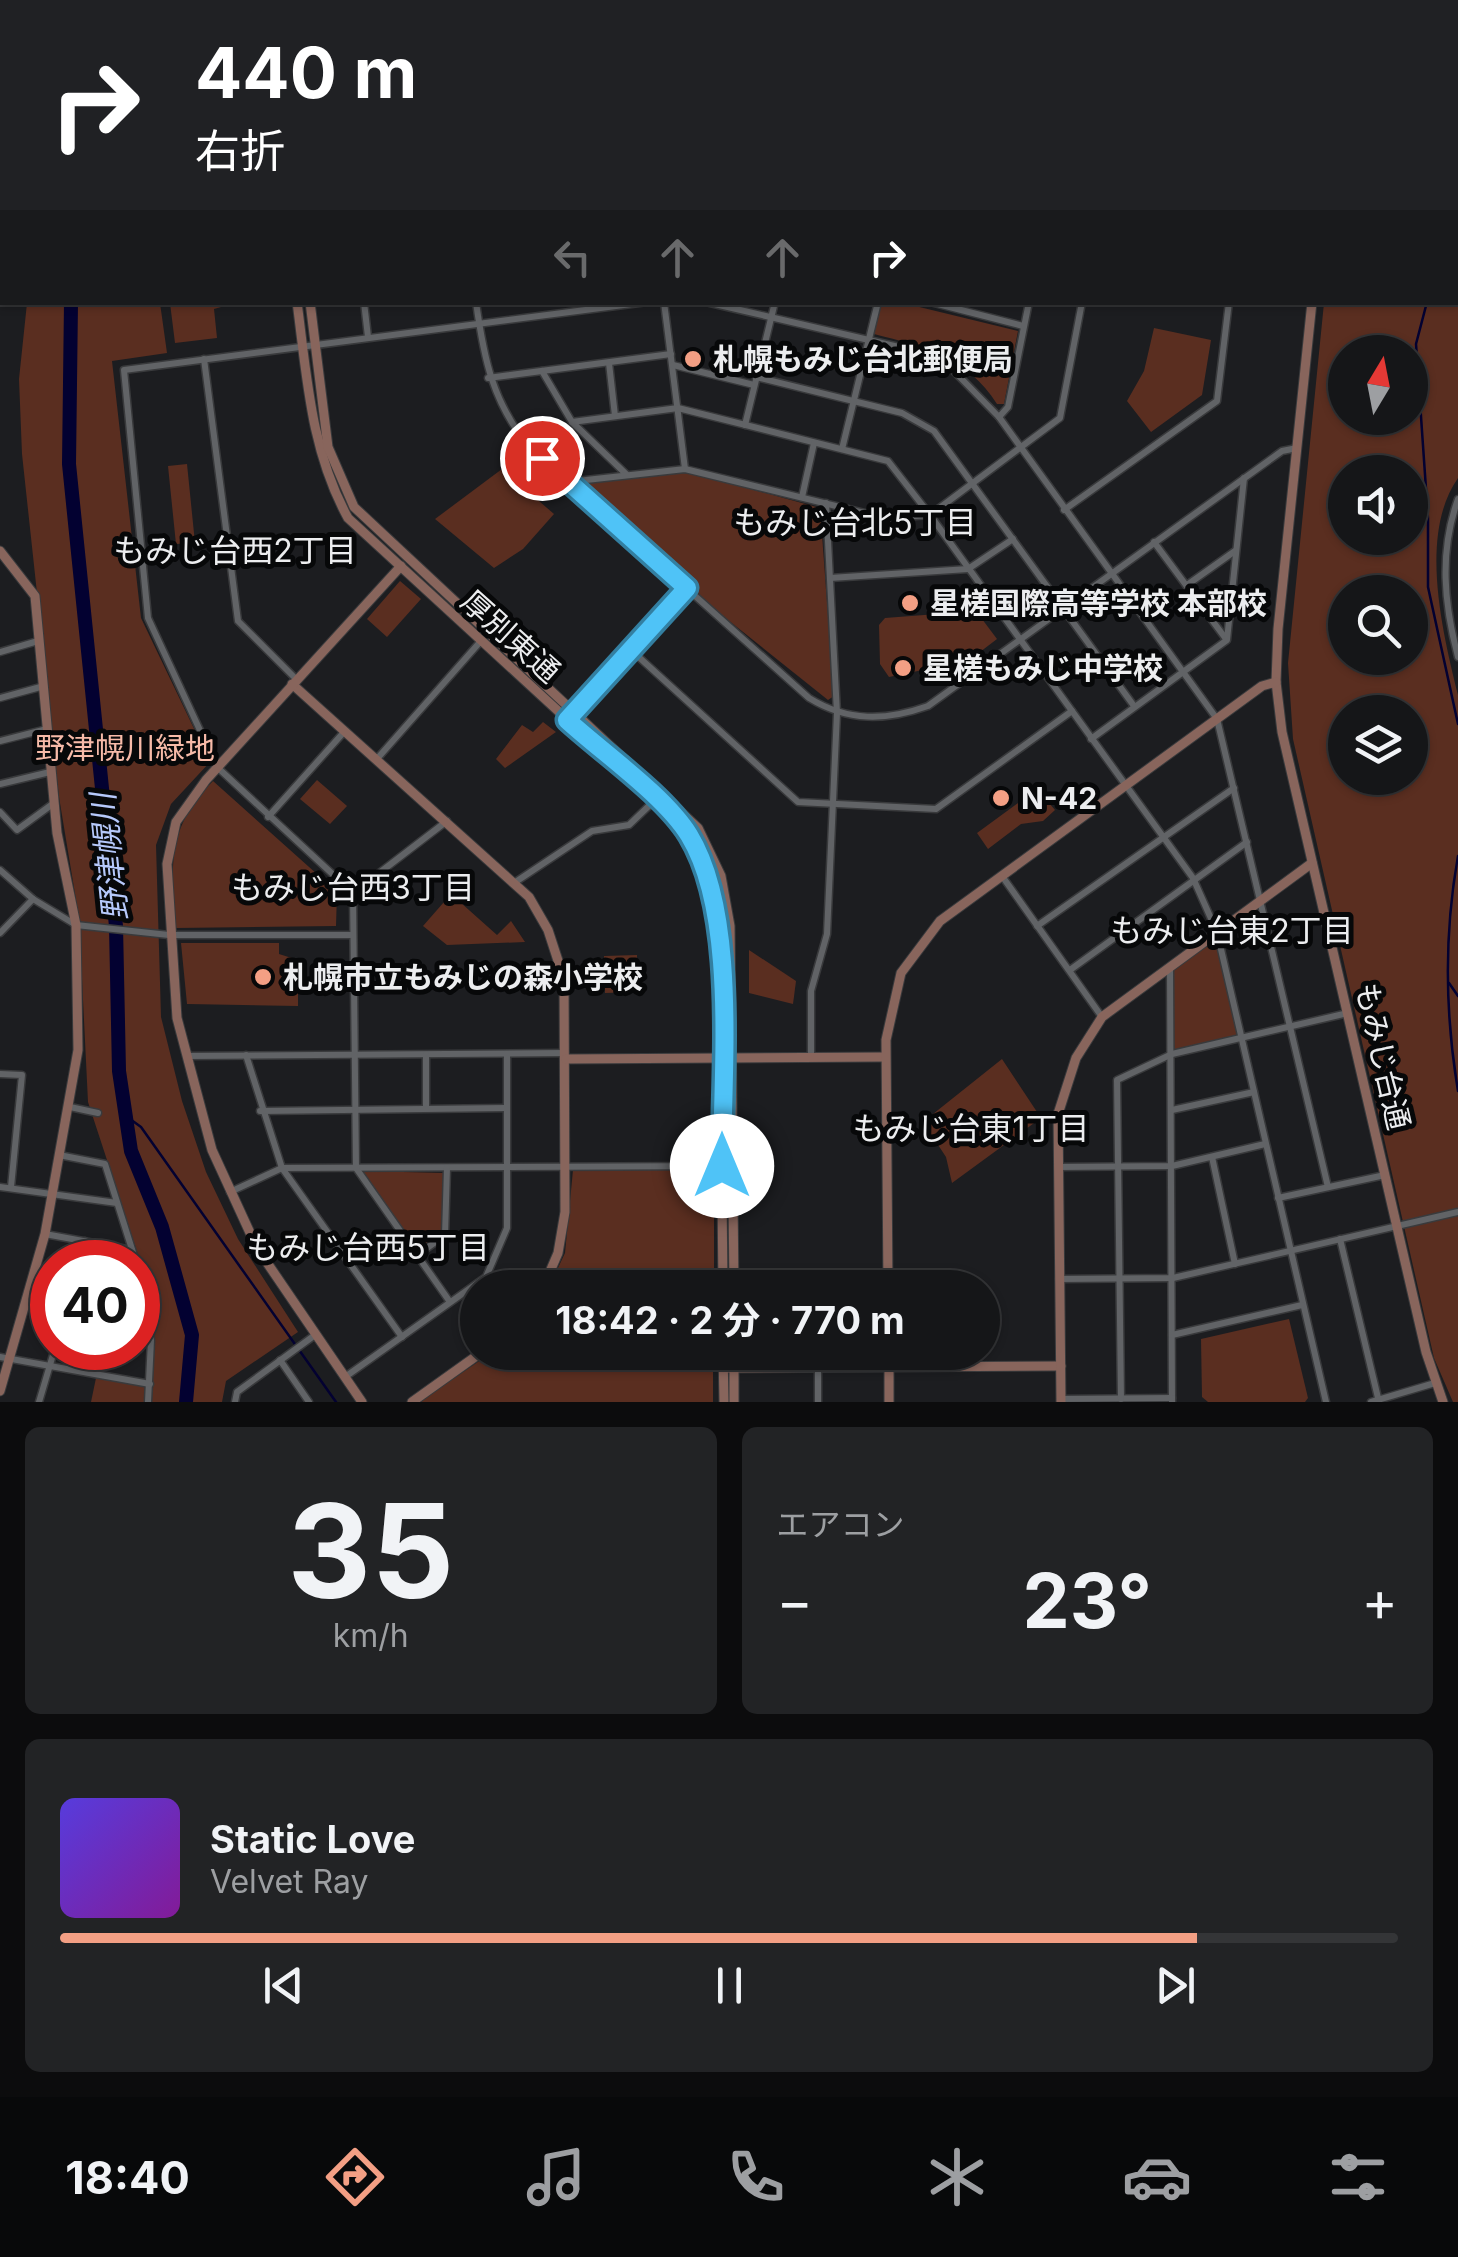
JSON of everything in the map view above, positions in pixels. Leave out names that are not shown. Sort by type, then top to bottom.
[{"type":"street","name":"厚別東通","points":[[298,305],[317,449],[326,479],[348,518],[575,711],[698,828],[722,876],[730,926],[724,1270]]},
{"type":"street","name":"厚別東通","points":[[310,305],[328,447],[337,476],[354,507],[402,564],[480,642],[688,833],[709,877],[719,924],[727,1057]]},
{"type":"street","points":[[364,305],[368,336]]},
{"type":"street","points":[[476,305],[488,378],[506,419],[568,482],[810,698],[837,713],[892,717],[928,706],[1282,451],[1297,448]]},
{"type":"street","points":[[565,305],[566,313]]},
{"type":"street","points":[[450,1302],[356,1168],[353,893],[217,767],[148,618],[124,370],[625,305]]},
{"type":"street","points":[[664,305],[685,470]]},
{"type":"street","points":[[720,305],[946,363],[999,417],[1217,719],[1328,1188]]},
{"type":"street","points":[[745,426],[774,305]]},
{"type":"street","points":[[842,449],[877,305]]},
{"type":"street","points":[[942,305],[1023,326]]},
{"type":"street","points":[[999,417],[1008,406],[1028,305]]},
{"type":"street","points":[[568,482],[685,470],[885,518],[930,516],[1060,418],[1081,305]]},
{"type":"street","points":[[1064,510],[1217,401],[1229,305]]},
{"type":"street","name":"もみじ台通","points":[[1312,305],[1276,682],[1282,732],[1312,863],[1435,1384],[1443,1402]]},
{"type":"street","points":[[488,378],[671,354]]},
{"type":"street","points":[[204,359],[238,621],[344,732],[529,898],[558,955],[564,979],[565,1168],[563,1234],[550,1270]]},
{"type":"street","points":[[609,363],[615,416]]},
{"type":"street","points":[[673,365],[854,400],[902,413],[934,431],[1134,706]]},
{"type":"street","points":[[542,371],[572,422],[627,475]]},
{"type":"street","points":[[572,422],[678,408],[888,461],[1193,878],[1217,932],[1326,1402]]},
{"type":"street","points":[[802,497],[814,443]]},
{"type":"street","points":[[1091,739],[1227,640],[1244,478]]},
{"type":"street","points":[[1458,499],[1445,552],[1449,616],[1458,657]]},
{"type":"street","points":[[810,1056],[811,991],[827,934],[837,713],[826,503]]},
{"type":"street","points":[[830,578],[968,569],[1014,539]]},
{"type":"street","points":[[1154,542],[1227,640]]},
{"type":"street","points":[[0,551],[35,596],[54,802],[81,926],[78,1050],[70,1108],[45,1234],[5,1357],[0,1392]]},
{"type":"street","points":[[1187,584],[1236,551]]},
{"type":"street","points":[[362,1402],[256,1248],[196,1111],[169,935],[167,864],[176,822],[217,767],[402,564]]},
{"type":"street","points":[[567,720],[687,588]]},
{"type":"street","points":[[0,652],[40,640]]},
{"type":"street","points":[[376,760],[480,642]]},
{"type":"street","points":[[631,650],[798,802],[936,809],[1072,711]]},
{"type":"street","points":[[888,1270],[885,1056],[891,1002],[908,962],[940,921],[1262,686],[1276,682]]},
{"type":"street","points":[[0,698],[44,686]]},
{"type":"street","points":[[0,741],[47,729]]},
{"type":"street","points":[[268,816],[344,732]]},
{"type":"street","points":[[0,784],[50,772]]},
{"type":"street","points":[[1037,926],[1234,788]]},
{"type":"street","points":[[514,884],[592,831],[629,824],[655,800]]},
{"type":"street","points":[[0,812],[17,830],[54,802]]},
{"type":"street","points":[[353,893],[446,821]]},
{"type":"street","points":[[1070,970],[1247,842]]},
{"type":"street","points":[[1170,966],[1172,1400],[1060,1401],[1058,1114],[1065,1084],[1102,1017],[1170,966],[1312,863]]},
{"type":"street","points":[[0,870],[33,898],[81,926],[169,935],[352,935]]},
{"type":"street","points":[[1002,876],[1102,1017]]},
{"type":"street","points":[[0,932],[33,898]]},
{"type":"street","points":[[1121,1399],[1118,1080],[1172,1054],[1348,1012]]},
{"type":"street","points":[[345,1377],[486,1277],[507,1228],[507,1054]]},
{"type":"street","points":[[246,1055],[260,1110],[282,1168],[402,1336]]},
{"type":"street","points":[[426,1055],[426,1108]]},
{"type":"street","points":[[185,1056],[885,1056]]},
{"type":"street","points":[[0,1074],[22,1074],[11,1188]]},
{"type":"street","points":[[1172,1110],[1254,1092]]},
{"type":"street","points":[[70,1108],[98,1113]]},
{"type":"street","points":[[260,1110],[506,1108]]},
{"type":"street","points":[[1058,1166],[1172,1166],[1266,1144]]},
{"type":"street","points":[[59,1155],[106,1164],[129,1240]]},
{"type":"street","points":[[1212,1157],[1236,1264]]},
{"type":"street","name":"厚別東通","points":[[727,1166],[733,1270]]},
{"type":"street","points":[[229,1192],[282,1168],[727,1166]]},
{"type":"street","points":[[416,1256],[446,1235],[446,1168]]},
{"type":"street","points":[[1278,1198],[1385,1175]]},
{"type":"street","points":[[0,1187],[52,1191],[118,1203]]},
{"type":"street","points":[[1059,1280],[1173,1278],[1458,1212]]},
{"type":"street","points":[[45,1234],[75,1240]]},
{"type":"street","points":[[1340,1239],[1376,1401],[1435,1384]]},
{"type":"street","points":[[1172,1335],[1302,1305]]},
{"type":"street","points":[[235,1402],[236,1392],[316,1335]]},
{"type":"street","points":[[5,1357],[30,1361]]},
{"type":"street","points":[[280,1360],[309,1402]]},
{"type":"street","points":[[1000,1366],[1061,1366]]},
{"type":"street","points":[[412,1402],[460,1368]]},
{"type":"street","points":[[38,1402],[48,1370]]},
{"type":"street","points":[[80,1370],[150,1384]]},
{"type":"street","points":[[148,1402],[150,1370]]},
{"type":"street","points":[[724,1402],[729,1370]]},
{"type":"street","points":[[729,1370],[734,1402]]},
{"type":"street","points":[[818,1370],[818,1402]]},
{"type":"street","points":[[889,1370],[889,1402]]},
{"type":"street","points":[[236,1392],[244,1402]]},
{"type":"green space","name":"野津幌川緑地","points":[[27,305],[160,305],[167,353],[112,361],[141,618],[210,762],[171,804],[156,845],[161,1017],[182,1101],[206,1172],[238,1239],[298,1332],[226,1381],[222,1402],[152,1402],[152,1370],[160,1370],[160,1240],[133,1240],[88,1102],[79,918],[59,797],[22,454],[19,379]]},
{"type":"green space","points":[[170,305],[228,305],[214,309],[217,338],[175,343]]},
{"type":"green space","points":[[881,305],[911,305],[1018,331],[1004,404],[997,404],[972,375],[943,356],[874,334]]},
{"type":"green space","points":[[1324,305],[1458,305],[1458,478],[1446,501],[1436,555],[1441,614],[1458,695],[1458,1402],[1453,1402],[1434,1358],[1293,739],[1288,663]]},
{"type":"green space","points":[[1154,328],[1211,340],[1202,395],[1151,432],[1127,401],[1144,371]]},
{"type":"green space","points":[[187,464],[195,543],[176,544],[168,466]]},
{"type":"green space","points":[[502,469],[554,514],[523,549],[494,568],[435,519]]},
{"type":"green space","points":[[685,471],[820,508],[834,696],[828,700],[718,612],[573,481]]},
{"type":"green space","points":[[400,581],[421,599],[387,637],[367,619]]},
{"type":"green space","points":[[976,611],[997,639],[942,681],[937,667],[889,677],[880,664],[879,625],[885,618]]},
{"type":"green space","points":[[543,722],[556,732],[505,768],[496,759],[522,725],[533,732]]},
{"type":"green space","points":[[317,780],[347,806],[330,824],[300,799]]},
{"type":"green space","points":[[213,781],[337,892],[336,926],[176,928],[173,867],[179,832],[198,798]]},
{"type":"green space","points":[[1037,789],[1055,810],[1043,821],[1021,824],[988,849],[977,833]]},
{"type":"green space","points":[[451,894],[497,935],[511,921],[525,942],[447,945],[423,926]]},
{"type":"green space","points":[[1217,932],[1241,1038],[1172,1054],[1170,966]]},
{"type":"green space","points":[[181,943],[279,943],[279,954],[298,960],[298,1006],[187,1004]]},
{"type":"green space","points":[[749,950],[796,981],[793,1004],[749,993]]},
{"type":"green space","points":[[637,955],[637,992],[605,993],[604,956]]},
{"type":"green space","points":[[1002,1059],[1041,1118],[952,1183],[946,1157],[923,1122]]},
{"type":"green space","points":[[573,1170],[714,1170],[714,1270],[557,1270],[565,1253]]},
{"type":"green space","points":[[363,1171],[444,1173],[442,1233],[418,1251]]},
{"type":"green space","points":[[1289,1319],[1308,1398],[1305,1402],[1208,1402],[1202,1397],[1201,1339]]},
{"type":"green space","points":[[466,1370],[713,1370],[713,1402],[419,1402]]},
{"type":"green space","points":[[96,1378],[146,1387],[144,1402],[91,1402]]},
{"type":"waterway","name":"野津幌川","points":[[71,305],[69,464],[116,926],[119,1071],[131,1151],[162,1227],[192,1335],[186,1402]]},
{"type":"waterway","points":[[1426,305],[1416,344],[1428,518],[1428,587],[1458,724]]},
{"type":"waterway","points":[[1458,856],[1448,974],[1458,1091]]},
{"type":"waterway","points":[[1449,983],[1458,996]]},
{"type":"waterway","points":[[130,1119],[141,1127],[336,1402]]},
{"type":"place","name":"札幌もみじ台北郵便局","points":[[693,359]]},
{"type":"place","name":"星槎国際高等学校 本部校","points":[[910,603]]},
{"type":"place","name":"星槎もみじ中学校","points":[[903,668]]},
{"type":"place","name":"N-42","points":[[1001,798]]},
{"type":"place","name":"札幌市立もみじの森小学校","points":[[263,977]]},
{"type":"district","name":"もみじ台北5丁目","points":[[855,522]]},
{"type":"district","name":"もみじ台西2丁目","points":[[235,550]]},
{"type":"district","name":"もみじ台西3丁目","points":[[353,887]]},
{"type":"district","name":"もみじ台東2丁目","points":[[1232,930]]},
{"type":"district","name":"もみじ台東1丁目","points":[[971,1128]]},
{"type":"district","name":"もみじ台西5丁目","points":[[368,1247]]},
{"type":"route","points":[[542,458],[687,588],[567,720],[688,833],[709,877],[719,924],[722,1166]]}]
